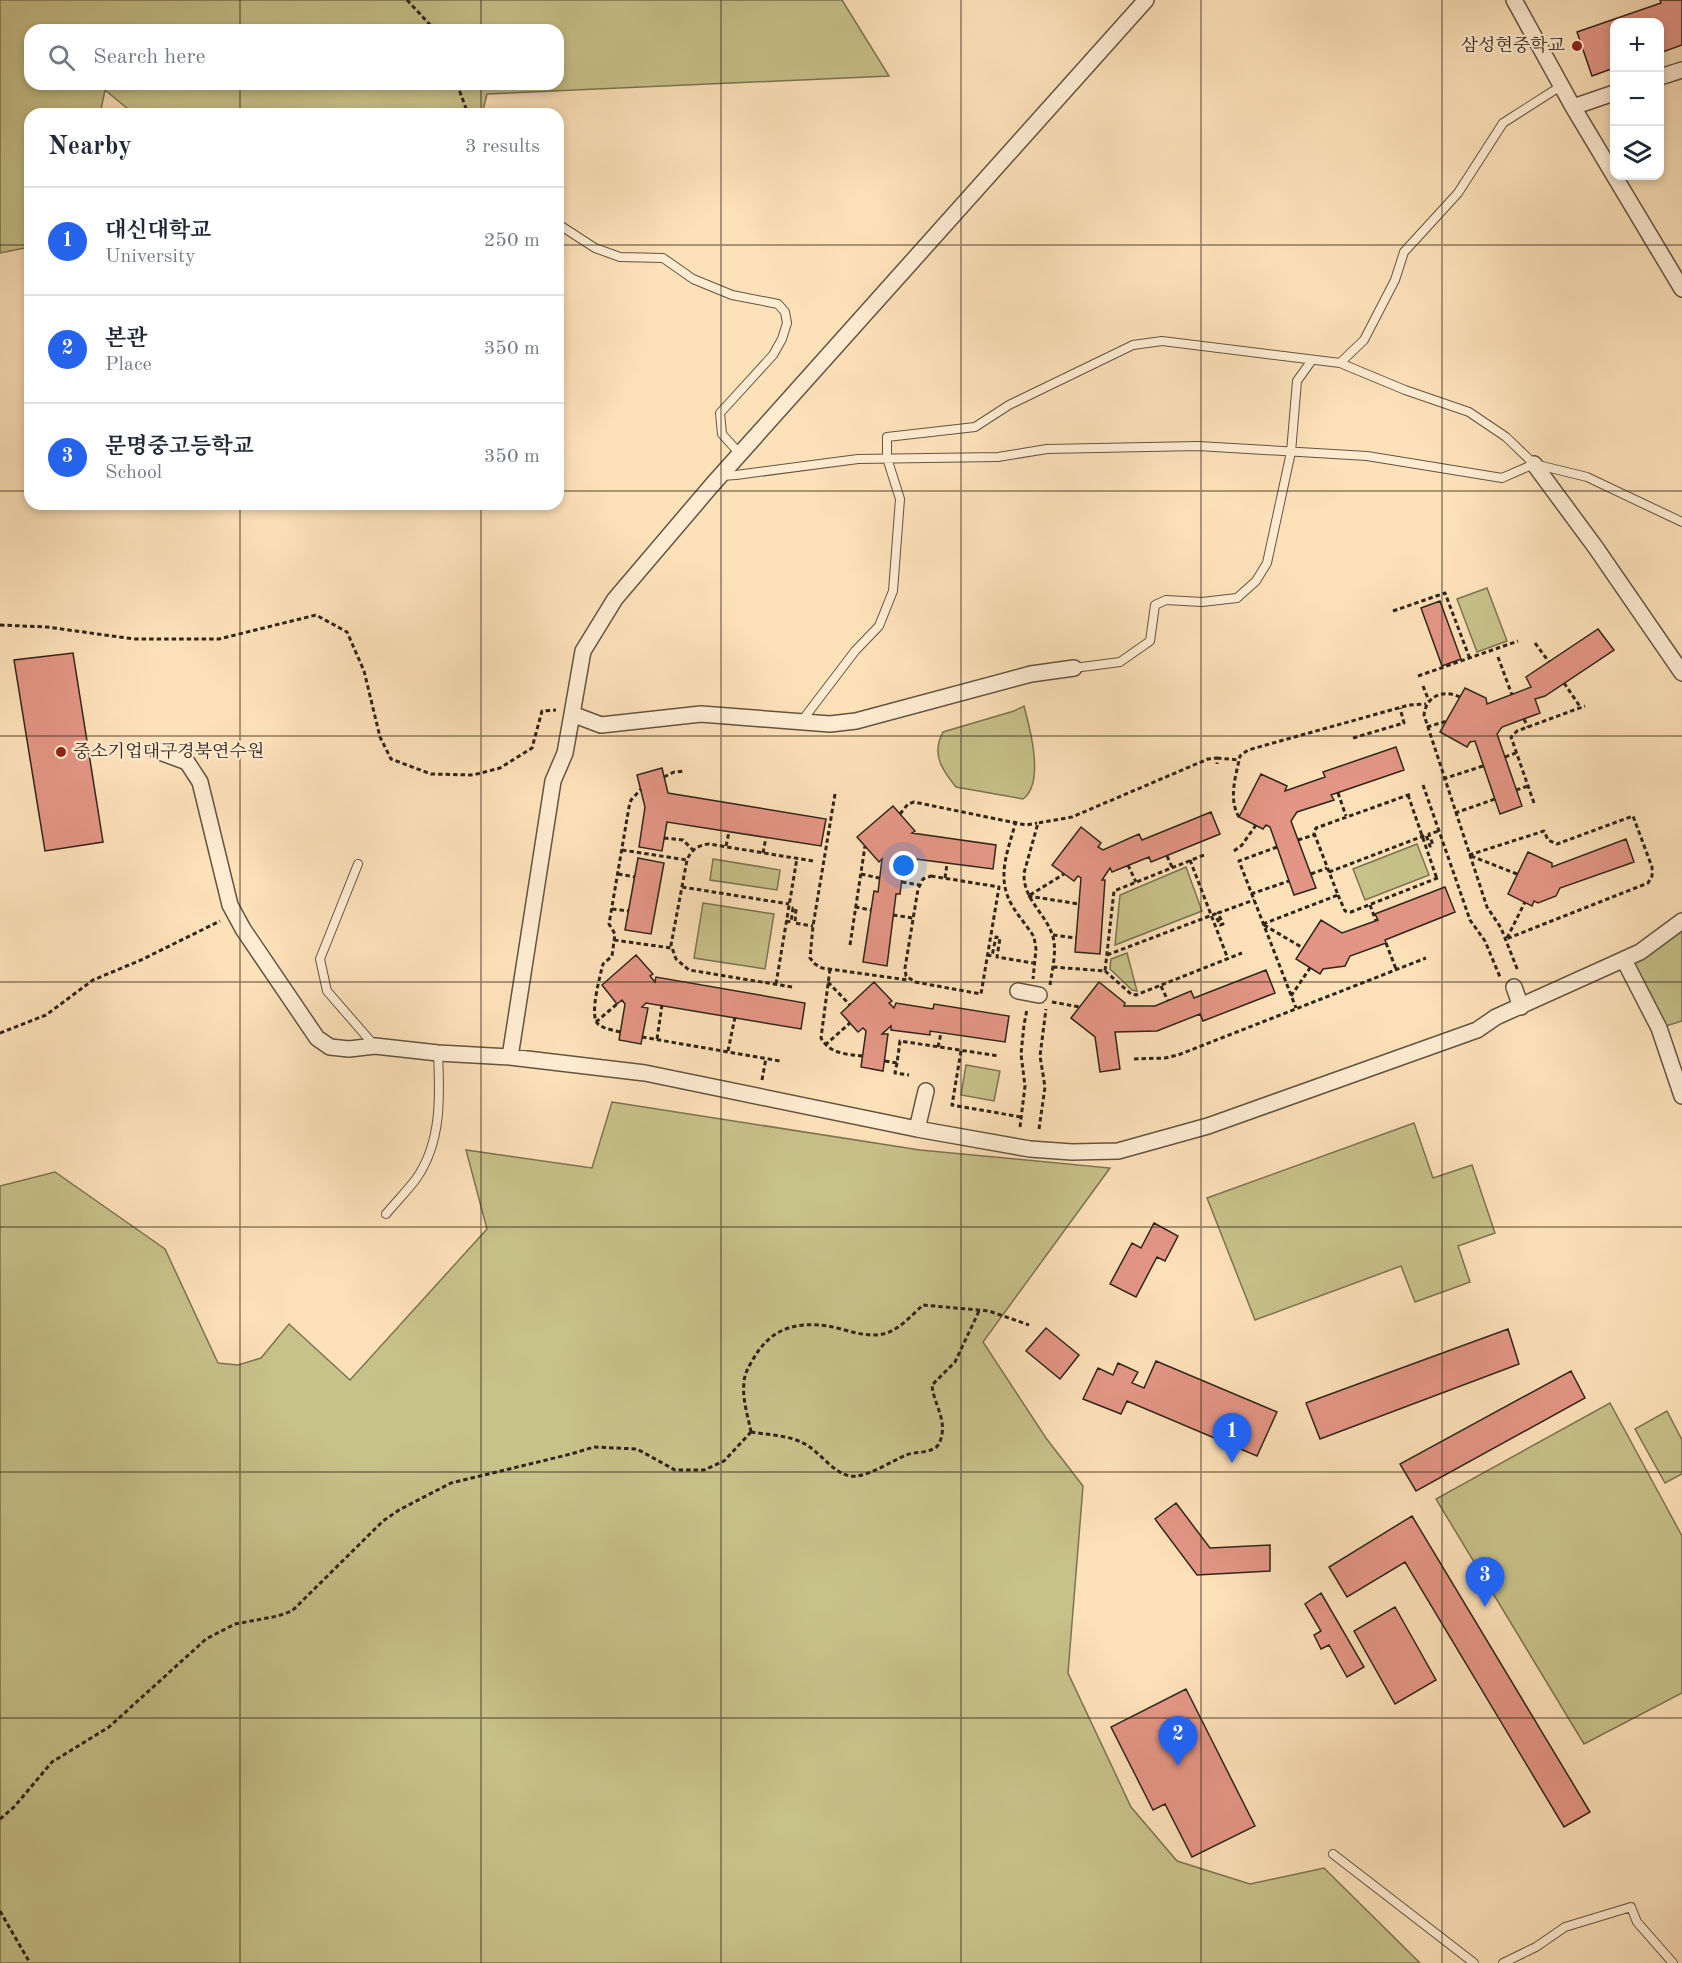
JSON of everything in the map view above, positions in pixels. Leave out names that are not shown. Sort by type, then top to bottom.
[{"type":"street","points":[[510,1057],[553,781],[565,753],[583,651],[615,599],[740,454],[1146,0]]},
{"type":"street","points":[[1514,0],[1573,107],[1682,290]]},
{"type":"street","points":[[1664,75],[1682,70]]},
{"type":"street","points":[[1573,107],[1610,94]]},
{"type":"street","points":[[1534,464],[1596,548],[1682,673]]},
{"type":"street","points":[[572,711],[601,725],[701,714],[830,724],[856,721],[1032,674],[1074,668]]},
{"type":"street","points":[[158,751],[187,762],[200,782],[230,906],[243,929],[317,1038],[330,1047],[349,1049],[375,1046],[438,1053],[510,1057],[645,1073],[917,1129],[1030,1149],[1072,1152],[1118,1151],[1208,1126],[1477,1030],[1496,1017],[1640,952],[1682,921]]},
{"type":"street","points":[[1624,960],[1659,1028],[1682,1096]]},
{"type":"street","points":[[1511,980],[1521,1006]]},
{"type":"street","points":[[917,1129],[926,1091]]},
{"type":"lane","points":[[1340,363],[1364,340],[1395,280],[1404,252],[1458,193],[1503,123],[1561,86]]},
{"type":"lane","points":[[564,228],[595,248],[621,257],[663,258],[693,279],[732,295],[778,304],[785,312],[787,324],[773,355],[720,413],[722,434],[740,454]]},
{"type":"lane","points":[[801,722],[855,651],[879,626],[893,591],[900,499],[887,458],[887,437],[975,427],[1009,405],[1133,345],[1162,341],[1340,363],[1405,390],[1469,412],[1506,437],[1534,464],[1587,477],[1682,522]]},
{"type":"lane","points":[[1074,668],[1120,662],[1150,641],[1155,605],[1166,600],[1202,602],[1237,598],[1256,581],[1267,563],[1291,452],[1297,381],[1312,360]]},
{"type":"lane","points":[[721,476],[736,476],[858,459],[998,457],[1047,449],[1186,446],[1367,456],[1502,478],[1534,464]]},
{"type":"lane","points":[[358,864],[320,959],[327,991],[375,1046]]},
{"type":"lane","points":[[386,1214],[417,1178],[435,1137],[440,1102],[438,1053]]},
{"type":"lane","points":[[1333,1854],[1474,1963]]},
{"type":"lane","points":[[1503,1963],[1536,1947],[1564,1927],[1631,1907],[1637,1922],[1673,1963]]},
{"type":"path","points":[[407,0],[429,24]]},
{"type":"path","points":[[459,90],[466,108]]},
{"type":"path","points":[[1393,611],[1445,592],[1470,659]]},
{"type":"path","points":[[0,625],[46,627],[134,639],[219,639],[316,615],[346,632],[364,671],[380,737],[391,759],[431,774],[472,775],[500,768],[532,748],[542,711],[572,711]]},
{"type":"path","points":[[1418,676],[1518,641]]},
{"type":"path","points":[[1535,643],[1549,662]]},
{"type":"path","points":[[1498,657],[1512,694]]},
{"type":"path","points":[[1534,803],[1511,737],[1514,733],[1528,727],[1583,707],[1564,683]]},
{"type":"path","points":[[1423,686],[1428,702],[1424,715],[1427,727],[1487,907],[1502,928],[1506,939],[1511,980]]},
{"type":"path","points":[[1239,817],[1234,810],[1233,800],[1240,756],[1248,750],[1428,702],[1438,695],[1447,693],[1460,697]]},
{"type":"path","points":[[1353,738],[1404,723],[1400,708]]},
{"type":"path","points":[[1524,719],[1528,727]]},
{"type":"path","points":[[1427,727],[1447,721]]},
{"type":"path","points":[[1505,757],[1516,753]]},
{"type":"path","points":[[1217,758],[1217,764]]},
{"type":"path","points":[[900,814],[908,804],[914,802],[1016,821],[1026,825],[1072,817],[1208,759],[1239,760]]},
{"type":"path","points":[[1443,779],[1483,766]]},
{"type":"path","points":[[664,777],[674,772],[685,771]]},
{"type":"path","points":[[1423,785],[1470,920],[1511,980]]},
{"type":"path","points":[[1516,790],[1528,786]]},
{"type":"path","points":[[620,1032],[606,1029],[596,1022],[594,1013],[603,964],[612,957],[615,934],[609,924],[629,807],[641,789]]},
{"type":"path","points":[[1338,793],[1346,816]]},
{"type":"path","points":[[1409,794],[1422,836],[1439,878],[1351,912],[1345,911],[1314,834],[1316,828],[1346,816],[1409,794]]},
{"type":"path","points":[[835,795],[813,926],[810,958],[819,966],[981,994],[999,887],[928,876],[923,879],[919,885],[905,969],[906,976],[912,981]]},
{"type":"path","points":[[1455,813],[1495,799]]},
{"type":"path","points":[[1469,855],[1544,831],[1548,840],[1557,844],[1633,816],[1652,867],[1652,876],[1648,883],[1506,939]]},
{"type":"path","points":[[1016,821],[1003,869],[1003,883],[1012,905],[1036,943],[1034,992],[1024,1025],[1021,1054],[1025,1086],[1020,1127]]},
{"type":"path","points":[[1034,992],[1053,967],[1055,946],[1053,935],[1028,896],[1024,881],[1024,873],[1038,823]]},
{"type":"path","points":[[1234,850],[1242,845],[1256,825]]},
{"type":"path","points":[[726,846],[729,831]]},
{"type":"path","points":[[1311,874],[1426,835],[1430,846],[1433,845],[1429,834],[1439,831]]},
{"type":"path","points":[[1298,840],[1314,834]]},
{"type":"path","points":[[664,837],[686,841],[693,850]]},
{"type":"path","points":[[763,853],[766,837]]},
{"type":"path","points":[[792,987],[689,969],[678,962],[671,948],[687,860],[693,850],[706,844],[813,861]]},
{"type":"path","points":[[850,945],[865,846]]},
{"type":"path","points":[[1277,847],[1239,861],[1296,1008]]},
{"type":"path","points":[[622,850],[687,860]]},
{"type":"path","points":[[1105,971],[1113,893],[1116,889],[1204,855]]},
{"type":"path","points":[[1469,855],[1517,874]]},
{"type":"path","points":[[1167,856],[1172,867]]},
{"type":"path","points":[[776,984],[797,858]]},
{"type":"path","points":[[1190,860],[1228,959]]},
{"type":"path","points":[[945,878],[947,864]]},
{"type":"path","points":[[1128,866],[1136,882]]},
{"type":"path","points":[[618,874],[635,877]]},
{"type":"path","points":[[861,874],[879,878]]},
{"type":"path","points":[[1028,896],[1064,874]]},
{"type":"path","points":[[1251,894],[1289,881]]},
{"type":"path","points":[[902,882],[919,885]]},
{"type":"path","points":[[682,887],[789,904]]},
{"type":"path","points":[[1263,924],[1338,895]]},
{"type":"path","points":[[1028,896],[1079,904]]},
{"type":"path","points":[[1107,955],[1215,914],[1220,926],[1223,924],[1218,913],[1254,900]]},
{"type":"path","points":[[1506,939],[1525,902]]},
{"type":"path","points":[[1370,905],[1376,921]]},
{"type":"path","points":[[855,907],[871,910]]},
{"type":"path","points":[[786,921],[790,922],[793,908],[796,909],[795,922],[813,926]]},
{"type":"path","points":[[612,909],[629,911]]},
{"type":"path","points":[[0,1033],[46,1015],[93,981],[235,914]]},
{"type":"path","points":[[893,915],[913,918]]},
{"type":"path","points":[[1263,924],[1303,948]]},
{"type":"path","points":[[1053,935],[1076,938]]},
{"type":"path","points":[[987,955],[992,956],[996,937],[1000,938],[997,957],[1034,963]]},
{"type":"path","points":[[614,940],[671,948]]},
{"type":"path","points":[[1101,941],[1108,942]]},
{"type":"path","points":[[1386,943],[1396,970]]},
{"type":"path","points":[[1053,967],[1105,971],[1133,995],[1242,953]]},
{"type":"path","points":[[1134,1059],[1178,1056],[1426,958]]},
{"type":"path","points":[[1291,996],[1310,968]]},
{"type":"path","points":[[830,969],[820,1031],[821,1038],[825,1045],[836,1052],[862,1056]]},
{"type":"path","points":[[828,982],[850,1005]]},
{"type":"path","points":[[1161,986],[1168,1001]]},
{"type":"path","points":[[1039,1129],[1045,1087],[1040,1056],[1048,1002],[1080,1007]]},
{"type":"path","points":[[596,1022],[617,1004]]},
{"type":"path","points":[[657,1039],[662,1005]]},
{"type":"path","points":[[728,1052],[735,1017]]},
{"type":"path","points":[[825,1045],[850,1023]]},
{"type":"path","points":[[938,1047],[941,1033]]},
{"type":"path","points":[[642,1037],[780,1061]]},
{"type":"path","points":[[909,1075],[895,1073],[900,1041],[999,1056]]},
{"type":"path","points":[[962,1051],[952,1105],[1021,1118]]},
{"type":"path","points":[[761,1084],[766,1058]]},
{"type":"path","points":[[885,1060],[897,1063]]},
{"type":"path","points":[[751,1432],[744,1396],[744,1380],[747,1370],[763,1344],[777,1332],[813,1324],[882,1335],[896,1328],[923,1305],[989,1311],[1029,1325]]},
{"type":"path","points":[[751,1432],[803,1443],[816,1450],[839,1471],[851,1477],[864,1474],[908,1454],[933,1449],[940,1443],[943,1429],[932,1385],[955,1362],[980,1310]]},
{"type":"path","points":[[0,1820],[52,1762],[109,1727],[206,1640],[235,1624],[292,1611],[383,1521],[434,1491],[470,1477],[571,1454],[594,1446],[637,1449],[675,1470],[704,1470],[724,1461],[751,1432]]},
{"type":"path","points":[[0,1911],[30,1963]]},
{"type":"shaded area","points":[[0,0],[842,0],[889,76],[487,94],[484,108],[127,108],[105,90],[101,108],[24,108],[24,248],[0,253]]},
{"type":"shaded area","points":[[1487,588],[1507,641],[1477,652],[1457,599]]},
{"type":"shaded area","points":[[1024,706],[1035,768],[1030,791],[1023,799],[956,787],[946,774],[938,755],[943,732]]},
{"type":"shaded area","points":[[1417,844],[1429,875],[1365,900],[1353,869]]},
{"type":"shaded area","points":[[713,859],[780,870],[777,890],[710,880]]},
{"type":"shaded area","points":[[1186,867],[1202,911],[1115,945],[1120,895]]},
{"type":"shaded area","points":[[703,903],[774,914],[765,969],[694,958]]},
{"type":"shaded area","points":[[1682,919],[1682,1021],[1659,1028],[1624,960]]},
{"type":"shaded area","points":[[1127,953],[1137,991],[1132,990],[1110,969],[1111,959]]},
{"type":"shaded area","points":[[966,1065],[1000,1071],[994,1101],[961,1095]]},
{"type":"shaded area","points":[[612,1102],[920,1150],[1110,1168],[983,1342],[1046,1438],[1083,1486],[1068,1673],[1131,1807],[1177,1861],[1250,1884],[1324,1868],[1420,1963],[0,1963],[0,1186],[55,1172],[165,1249],[218,1363],[238,1365],[261,1358],[289,1324],[350,1380],[487,1229],[466,1150],[592,1168]]},
{"type":"shaded area","points":[[1414,1123],[1433,1178],[1472,1165],[1495,1233],[1458,1246],[1470,1282],[1415,1302],[1401,1266],[1255,1320],[1207,1198]]},
{"type":"shaded area","points":[[1610,1403],[1682,1536],[1682,1693],[1584,1744],[1436,1499]]},
{"type":"shaded area","points":[[1667,1411],[1682,1440],[1682,1474],[1665,1483],[1635,1429]]},
{"type":"building","points":[[1660,0],[1682,0],[1682,45],[1664,52],[1664,18],[1618,18],[1661,3]]},
{"type":"building","points":[[1610,21],[1610,69],[1592,76],[1577,32]]},
{"type":"building","points":[[1440,601],[1461,659],[1442,666],[1421,608]]},
{"type":"building","points":[[1598,629],[1614,650],[1545,696],[1535,699],[1540,713],[1502,727],[1497,734],[1522,806],[1500,814],[1475,741],[1470,742],[1467,747],[1440,732],[1465,688],[1486,698],[1487,704],[1531,687],[1526,677]]},
{"type":"building","points":[[73,653],[103,842],[45,851],[14,660]]},
{"type":"building","points":[[1396,747],[1404,770],[1331,795],[1334,800],[1297,812],[1291,821],[1316,888],[1294,895],[1270,827],[1266,825],[1263,829],[1239,817],[1261,774],[1287,786],[1285,791],[1325,777],[1323,772]]},
{"type":"building","points":[[662,768],[668,793],[826,819],[821,846],[667,822],[662,851],[639,847],[645,807],[637,775]]},
{"type":"building","points":[[893,806],[915,831],[912,833],[996,845],[993,869],[908,858],[909,855],[900,862],[904,862],[900,894],[896,894],[887,966],[863,962],[874,891],[878,892],[882,859],[879,862],[857,837]]},
{"type":"building","points":[[1211,812],[1220,834],[1151,862],[1149,857],[1112,872],[1110,868],[1102,880],[1105,880],[1100,954],[1075,952],[1081,878],[1078,876],[1074,881],[1052,865],[1081,827],[1101,843],[1098,847],[1103,850],[1139,834],[1142,840]]},
{"type":"building","points":[[1626,839],[1634,862],[1560,888],[1556,896],[1538,903],[1534,901],[1532,906],[1508,894],[1528,852],[1552,863],[1552,867]]},
{"type":"building","points":[[638,858],[664,863],[651,934],[625,930]]},
{"type":"building","points":[[1445,887],[1455,912],[1385,940],[1386,943],[1350,956],[1345,966],[1323,969],[1320,974],[1296,959],[1321,920],[1342,933],[1378,920],[1375,914]]},
{"type":"building","points":[[636,955],[653,974],[650,976],[655,982],[656,977],[805,1003],[801,1029],[646,1003],[642,1007],[648,1008],[641,1044],[619,1040],[625,1004],[622,1000],[617,1004],[602,985]]},
{"type":"building","points":[[1266,970],[1275,993],[1203,1021],[1200,1014],[1157,1031],[1115,1032],[1120,1069],[1100,1072],[1095,1037],[1071,1018],[1099,982],[1125,1003],[1124,1006],[1155,1006],[1191,991],[1194,998]]},
{"type":"building","points":[[874,982],[892,1001],[889,1003],[894,1008],[896,1003],[933,1009],[934,1004],[1009,1016],[1005,1042],[930,1031],[930,1035],[891,1030],[891,1026],[882,1034],[888,1034],[883,1071],[861,1067],[866,1031],[863,1028],[858,1032],[841,1013]]},
{"type":"building","points":[[1154,1223],[1178,1236],[1165,1261],[1157,1257],[1136,1297],[1110,1284],[1132,1243],[1141,1248]]},
{"type":"building","points":[[1046,1328],[1079,1355],[1060,1379],[1026,1351]]},
{"type":"building","points":[[1508,1329],[1519,1364],[1320,1439],[1306,1403]]},
{"type":"building","points":[[1156,1361],[1277,1412],[1257,1456],[1127,1401],[1121,1414],[1083,1399],[1098,1368],[1113,1375],[1118,1363],[1138,1372],[1132,1383],[1144,1388]]},
{"type":"building","points":[[1571,1371],[1585,1398],[1416,1491],[1400,1464]]},
{"type":"building","points":[[1176,1503],[1210,1548],[1270,1545],[1270,1571],[1197,1575],[1155,1519]]},
{"type":"building","points":[[1412,1516],[1590,1812],[1564,1827],[1405,1562],[1347,1597],[1329,1567]]},
{"type":"building","points":[[1321,1593],[1364,1667],[1347,1677],[1329,1645],[1321,1649],[1314,1635],[1321,1631],[1305,1604]]},
{"type":"building","points":[[1395,1607],[1436,1680],[1395,1704],[1354,1631]]},
{"type":"building","points":[[1186,1689],[1255,1826],[1192,1857],[1165,1804],[1153,1810],[1111,1727]]},
{"type":"place","name":"삼성현중학교","points":[[1577,46]]},
{"type":"place","name":"중소기업대구경북연수원","points":[[61,752]]},
{"type":"place","name":"대신대학교","points":[[1232,1463]]},
{"type":"place","name":"문명중고등학교","points":[[1485,1607]]},
{"type":"place","name":"본관","points":[[1178,1766]]}]
